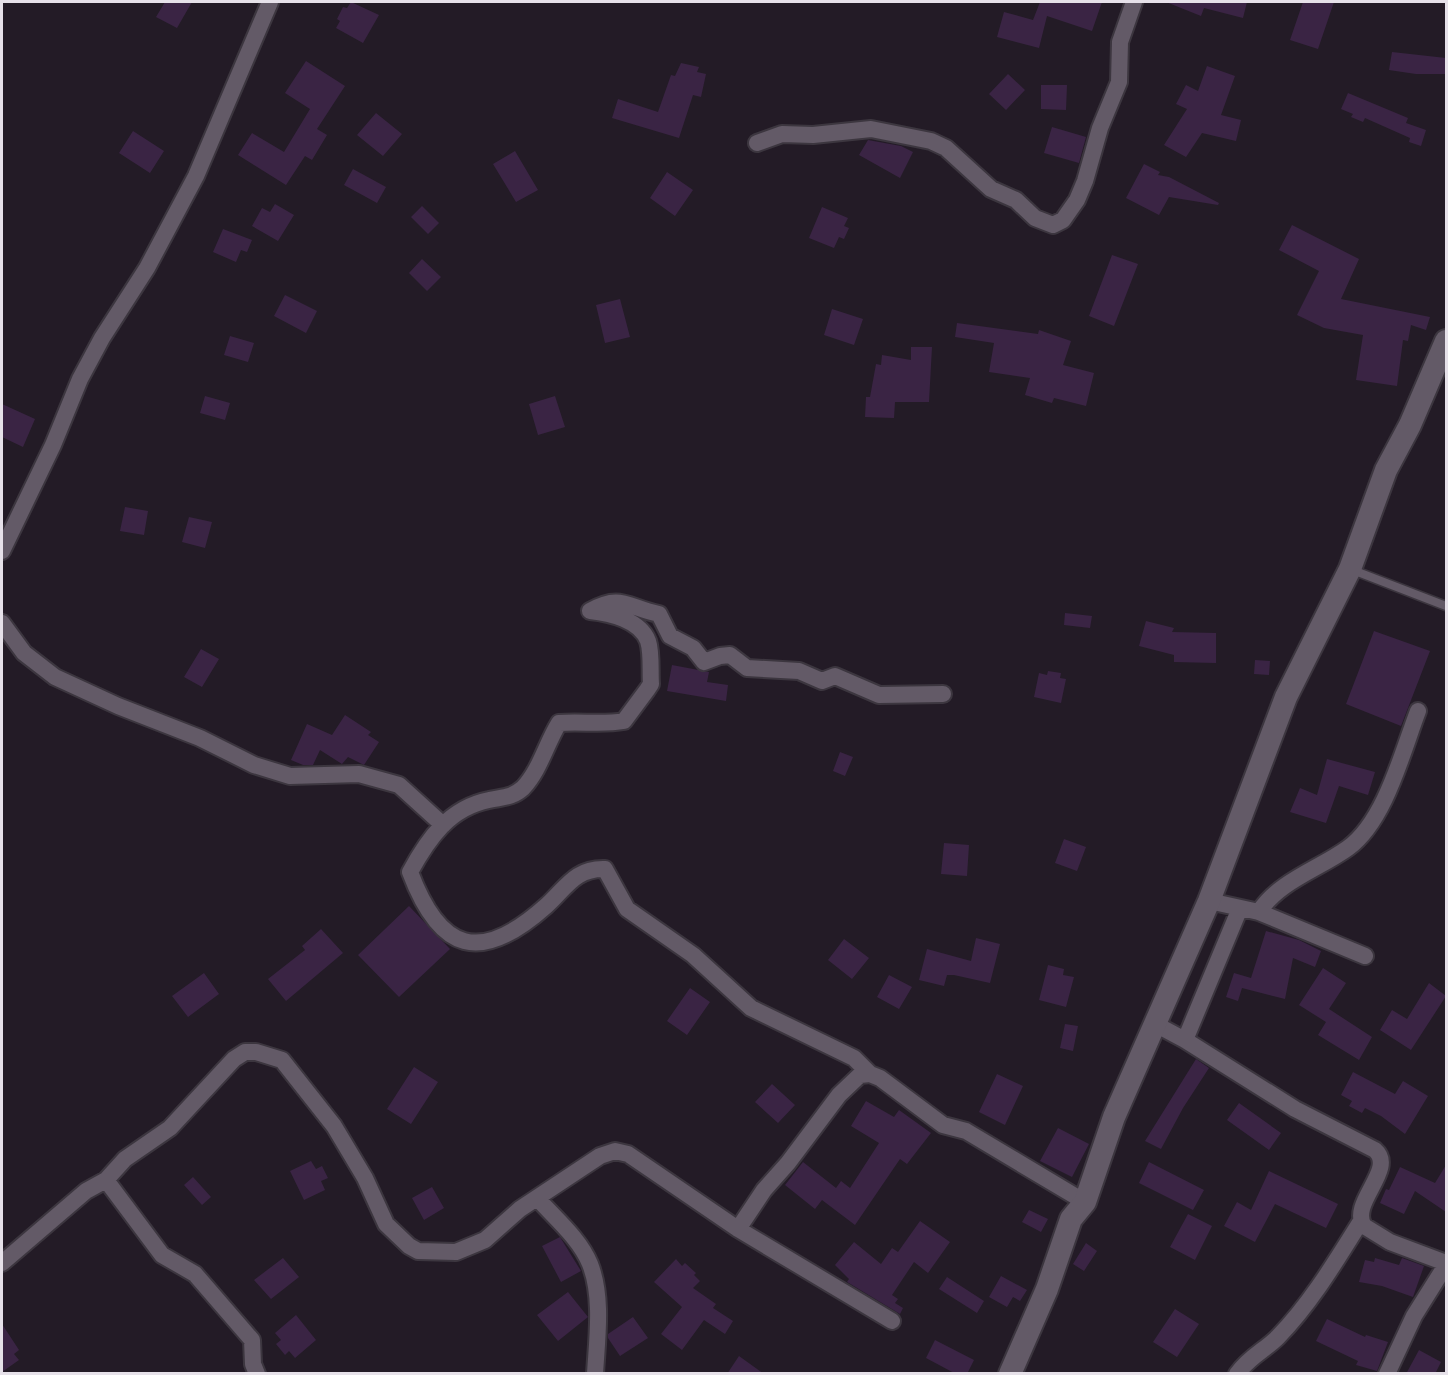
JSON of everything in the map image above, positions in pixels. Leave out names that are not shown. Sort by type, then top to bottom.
[{"type":"street","points":[[2,551],[80,379],[102,338],[147,268],[196,176],[270,2]]},
{"type":"street","points":[[757,143],[782,134],[813,135],[871,129],[931,141],[946,148],[991,189],[1016,200],[1035,218],[1053,225],[1063,220],[1077,200],[1085,181],[1100,128],[1119,82],[1120,42],[1134,2]]},
{"type":"street","points":[[1010,1374],[1047,1289],[1071,1219],[1085,1202],[1114,1117],[1209,901],[1286,697],[1350,568],[1386,470],[1410,425],[1446,341]]},
{"type":"street","points":[[943,694],[879,695],[835,676],[822,681],[799,670],[747,668],[730,655],[704,662],[693,648],[670,636],[659,614],[643,611],[628,603],[606,602],[590,611],[602,612],[631,622],[648,642],[651,684],[647,690],[624,721],[607,724],[585,721],[559,723],[534,772],[522,789],[504,800],[489,800],[452,815],[426,843],[410,872],[421,902],[435,923],[452,937],[474,943],[501,938],[544,908],[577,875],[590,868],[605,869],[627,909],[693,955],[751,1008],[854,1058],[870,1074],[880,1078],[943,1125],[966,1131],[1085,1202]]},
{"type":"street","points":[[2,623],[24,653],[55,677],[107,702],[200,738],[254,765],[290,776],[359,774],[399,784],[443,825]]},
{"type":"street","points":[[1259,912],[1275,893],[1349,847],[1375,819],[1418,711]]},
{"type":"street","points":[[1209,901],[1259,912],[1365,956]]},
{"type":"street","points":[[1185,1040],[1240,908]]},
{"type":"street","points":[[1155,1024],[1185,1040],[1295,1109],[1379,1154],[1380,1170],[1361,1212],[1361,1221],[1364,1226],[1390,1242],[1446,1264],[1414,1316],[1387,1374]]},
{"type":"street","points":[[2,1263],[86,1191],[106,1180],[125,1159],[170,1128],[234,1059],[246,1052],[256,1052],[282,1060],[334,1126],[365,1178],[386,1224],[409,1246],[427,1252],[456,1252],[485,1240],[520,1209],[600,1156],[615,1152],[628,1154],[738,1228],[892,1321]]},
{"type":"street","points":[[738,1228],[764,1190],[788,1163],[839,1095],[860,1075],[870,1074]]},
{"type":"street","points":[[106,1180],[162,1255],[195,1274],[252,1340],[253,1364],[257,1374]]},
{"type":"street","points":[[538,1199],[575,1240],[590,1262],[597,1286],[595,1374]]},
{"type":"street","points":[[1237,1374],[1249,1358],[1277,1339],[1327,1275],[1361,1221]]},
{"type":"lane","points":[[1350,568],[1446,606]]},
{"type":"building","points":[[165,2],[192,2],[177,28],[156,17]]},
{"type":"building","points":[[351,2],[379,15],[363,43],[336,28],[340,21],[337,19],[343,7],[347,8]]},
{"type":"building","points":[[1040,2],[1102,2],[1092,31],[1047,16],[1039,48],[997,37],[1004,12],[1033,20]]},
{"type":"building","points":[[1166,2],[1247,2],[1243,18],[1204,8],[1201,16]]},
{"type":"building","points":[[1303,2],[1334,2],[1318,49],[1290,40]]},
{"type":"building","points":[[1392,52],[1446,58],[1446,74],[1416,74],[1389,70]]},
{"type":"building","points":[[306,61],[345,86],[317,129],[327,135],[312,160],[305,156],[286,185],[238,155],[252,133],[284,152],[310,109],[285,93]]},
{"type":"building","points":[[681,63],[699,67],[697,72],[706,74],[701,97],[693,95],[679,138],[612,118],[618,99],[658,112],[671,75],[675,76]]},
{"type":"building","points":[[1207,66],[1235,76],[1221,115],[1241,120],[1236,141],[1202,133],[1186,157],[1164,145],[1187,109],[1176,104],[1186,85],[1198,91]]},
{"type":"building","points":[[1008,74],[1025,90],[1006,110],[989,94]]},
{"type":"building","points":[[1041,85],[1067,85],[1066,110],[1041,109]]},
{"type":"building","points":[[1348,93],[1408,118],[1406,123],[1426,130],[1421,146],[1409,142],[1410,138],[1365,118],[1363,122],[1351,117],[1353,114],[1341,109]]},
{"type":"building","points":[[376,113],[402,134],[383,156],[357,135]]},
{"type":"building","points":[[1052,127],[1086,137],[1079,163],[1044,153]]},
{"type":"building","points":[[133,131],[164,151],[150,173],[119,153]]},
{"type":"building","points":[[868,140],[901,146],[913,152],[900,178],[859,155]]},
{"type":"building","points":[[515,151],[538,190],[516,202],[493,164]]},
{"type":"building","points":[[1144,164],[1160,172],[1158,175],[1169,177],[1219,203],[1218,205],[1169,197],[1159,215],[1126,198]]},
{"type":"building","points":[[353,169],[386,187],[377,203],[344,185]]},
{"type":"building","points":[[667,172],[693,190],[675,216],[650,198]]},
{"type":"building","points":[[275,204],[294,215],[278,241],[252,226],[262,208],[270,212]]},
{"type":"building","points":[[422,206],[439,223],[428,234],[411,217]]},
{"type":"building","points":[[822,207],[848,218],[844,226],[849,228],[844,239],[839,237],[834,248],[809,238]]},
{"type":"building","points":[[1292,225],[1359,259],[1341,299],[1430,317],[1426,330],[1411,325],[1408,341],[1403,340],[1397,386],[1356,380],[1363,335],[1324,328],[1297,315],[1319,271],[1279,250]]},
{"type":"building","points":[[223,229],[252,240],[247,252],[241,250],[236,262],[213,252]]},
{"type":"building","points":[[1112,255],[1138,264],[1114,326],[1089,316]]},
{"type":"building","points":[[422,259],[441,277],[427,291],[409,273]]},
{"type":"building","points":[[285,295],[317,311],[306,333],[274,316]]},
{"type":"building","points":[[620,299],[630,337],[605,343],[596,305]]},
{"type":"building","points":[[832,309],[863,319],[854,345],[824,335]]},
{"type":"building","points":[[957,323],[1038,334],[1039,330],[1071,341],[1063,365],[1094,373],[1086,406],[1054,398],[1052,403],[1025,395],[1030,378],[989,372],[994,343],[955,337]]},
{"type":"building","points":[[230,336],[254,343],[248,362],[224,355]]},
{"type":"building","points":[[911,347],[932,347],[929,402],[895,402],[894,418],[865,417],[866,397],[870,397],[876,364],[881,365],[882,355],[911,360]]},
{"type":"building","points":[[205,396],[230,403],[225,420],[200,413]]},
{"type":"building","points":[[555,396],[565,427],[538,435],[529,404]]},
{"type":"building","points":[[2,404],[35,419],[23,447],[2,437]]},
{"type":"building","points":[[125,507],[148,511],[144,535],[120,531]]},
{"type":"building","points":[[189,517],[212,522],[205,548],[182,542]]},
{"type":"building","points":[[1065,613],[1092,616],[1090,628],[1064,625]]},
{"type":"building","points":[[1146,621],[1174,628],[1172,632],[1216,633],[1216,663],[1174,662],[1174,655],[1139,646]]},
{"type":"building","points":[[1374,631],[1430,651],[1401,726],[1346,704]]},
{"type":"building","points":[[201,649],[219,659],[202,687],[184,677]]},
{"type":"building","points":[[1255,660],[1270,661],[1269,675],[1254,674]]},
{"type":"building","points":[[672,665],[709,672],[707,682],[728,685],[726,701],[667,691]]},
{"type":"building","points":[[1048,671],[1061,673],[1060,678],[1066,679],[1061,703],[1034,697],[1039,673],[1047,675]]},
{"type":"building","points":[[345,715],[371,732],[368,735],[379,742],[364,765],[348,757],[342,764],[320,750],[313,765],[303,765],[291,760],[307,724],[332,735]]},
{"type":"building","points":[[840,752],[853,757],[845,776],[833,771]]},
{"type":"building","points":[[1327,759],[1375,772],[1368,795],[1339,786],[1326,823],[1290,812],[1300,788],[1317,795]]},
{"type":"building","points":[[1064,839],[1086,847],[1077,871],[1055,863]]},
{"type":"building","points":[[944,843],[969,845],[967,876],[941,874]]},
{"type":"building","points":[[409,906],[450,949],[399,997],[358,955]]},
{"type":"building","points":[[321,929],[343,953],[286,1001],[268,979],[305,950],[302,946]]},
{"type":"building","points":[[1266,931],[1299,940],[1321,951],[1315,967],[1293,958],[1285,999],[1242,988],[1238,1001],[1226,997],[1234,973],[1251,978]]},
{"type":"building","points":[[976,938],[1000,944],[990,983],[954,975],[947,975],[944,986],[919,980],[927,949],[971,961]]},
{"type":"building","points":[[844,939],[869,958],[852,979],[828,960]]},
{"type":"building","points":[[1048,965],[1064,969],[1063,975],[1074,977],[1066,1007],[1039,1000]]},
{"type":"building","points":[[1323,968],[1346,983],[1329,1009],[1372,1037],[1359,1060],[1318,1035],[1326,1022],[1299,1005]]},
{"type":"building","points":[[204,973],[219,994],[188,1017],[172,996]]},
{"type":"building","points":[[889,975],[912,987],[899,1009],[877,997]]},
{"type":"building","points":[[1429,983],[1446,996],[1411,1050],[1380,1030],[1392,1010],[1407,1019]]},
{"type":"building","points":[[690,988],[710,1002],[687,1035],[667,1021]]},
{"type":"building","points":[[1065,1024],[1078,1026],[1073,1051],[1060,1048]]},
{"type":"building","points":[[1196,1059],[1209,1068],[1183,1108],[1161,1149],[1145,1141]]},
{"type":"building","points":[[414,1067],[438,1082],[411,1124],[387,1109]]},
{"type":"building","points":[[1353,1072],[1395,1094],[1403,1081],[1428,1096],[1405,1134],[1381,1116],[1365,1108],[1362,1113],[1349,1106],[1352,1101],[1341,1095]]},
{"type":"building","points":[[997,1074],[1023,1086],[1005,1125],[979,1112]]},
{"type":"building","points":[[772,1084],[795,1105],[778,1123],[755,1102]]},
{"type":"building","points":[[866,1101],[894,1117],[899,1110],[931,1133],[907,1164],[900,1159],[855,1225],[822,1200],[815,1209],[785,1185],[803,1162],[836,1188],[841,1181],[850,1188],[879,1143],[851,1126]]},
{"type":"building","points":[[1239,1103],[1281,1133],[1269,1150],[1227,1120]]},
{"type":"building","points":[[1058,1128],[1089,1144],[1072,1177],[1040,1161]]},
{"type":"building","points":[[311,1161],[316,1169],[322,1166],[328,1178],[321,1181],[325,1190],[304,1200],[290,1171]]},
{"type":"building","points":[[1149,1162],[1204,1190],[1193,1210],[1139,1183]]},
{"type":"building","points":[[1446,1165],[1446,1212],[1415,1191],[1404,1214],[1380,1203],[1400,1167],[1435,1183]]},
{"type":"building","points":[[1269,1171],[1338,1204],[1326,1228],[1275,1204],[1255,1242],[1224,1226],[1237,1202],[1251,1210]]},
{"type":"building","points":[[193,1177],[211,1197],[202,1205],[184,1185]]},
{"type":"building","points":[[432,1187],[444,1208],[424,1220],[412,1198]]},
{"type":"building","points":[[1029,1210],[1048,1219],[1041,1232],[1022,1222]]},
{"type":"building","points":[[1188,1214],[1212,1226],[1195,1260],[1170,1247]]},
{"type":"building","points":[[920,1221],[950,1242],[928,1273],[914,1262],[892,1295],[898,1299],[895,1303],[903,1308],[900,1314],[847,1282],[849,1279],[835,1265],[854,1242],[881,1264],[892,1248],[898,1252]]},
{"type":"building","points":[[560,1237],[581,1271],[561,1282],[542,1246]]},
{"type":"building","points":[[1086,1243],[1097,1251],[1084,1271],[1073,1264]]},
{"type":"building","points":[[283,1258],[299,1277],[271,1299],[254,1280]]},
{"type":"building","points":[[1375,1258],[1399,1265],[1402,1258],[1424,1266],[1413,1297],[1382,1286],[1359,1282],[1365,1260],[1374,1262]]},
{"type":"building","points":[[676,1259],[682,1266],[685,1263],[696,1273],[694,1275],[700,1281],[693,1288],[716,1304],[713,1308],[733,1321],[725,1334],[704,1320],[682,1350],[661,1334],[682,1307],[654,1282]]},
{"type":"building","points":[[1001,1276],[1027,1290],[1020,1301],[1013,1297],[1007,1307],[989,1297]]},
{"type":"building","points":[[947,1277],[984,1301],[977,1313],[939,1289]]},
{"type":"building","points":[[568,1292],[588,1317],[558,1341],[537,1315]]},
{"type":"building","points":[[1175,1309],[1199,1324],[1177,1357],[1153,1342]]},
{"type":"building","points":[[296,1315],[316,1340],[295,1358],[289,1351],[285,1355],[276,1344],[281,1340],[275,1333]]},
{"type":"building","points":[[633,1317],[648,1338],[620,1356],[608,1338],[608,1334]]},
{"type":"building","points":[[1327,1319],[1365,1337],[1366,1335],[1388,1342],[1377,1371],[1356,1365],[1358,1361],[1316,1341]]},
{"type":"building","points":[[2,1324],[19,1350],[14,1354],[19,1360],[2,1372]]},
{"type":"building","points":[[935,1340],[974,1360],[967,1374],[956,1374],[926,1358]]},
{"type":"building","points":[[1419,1350],[1441,1362],[1435,1374],[1406,1374]]},
{"type":"building","points":[[739,1356],[764,1374],[727,1374]]}]
